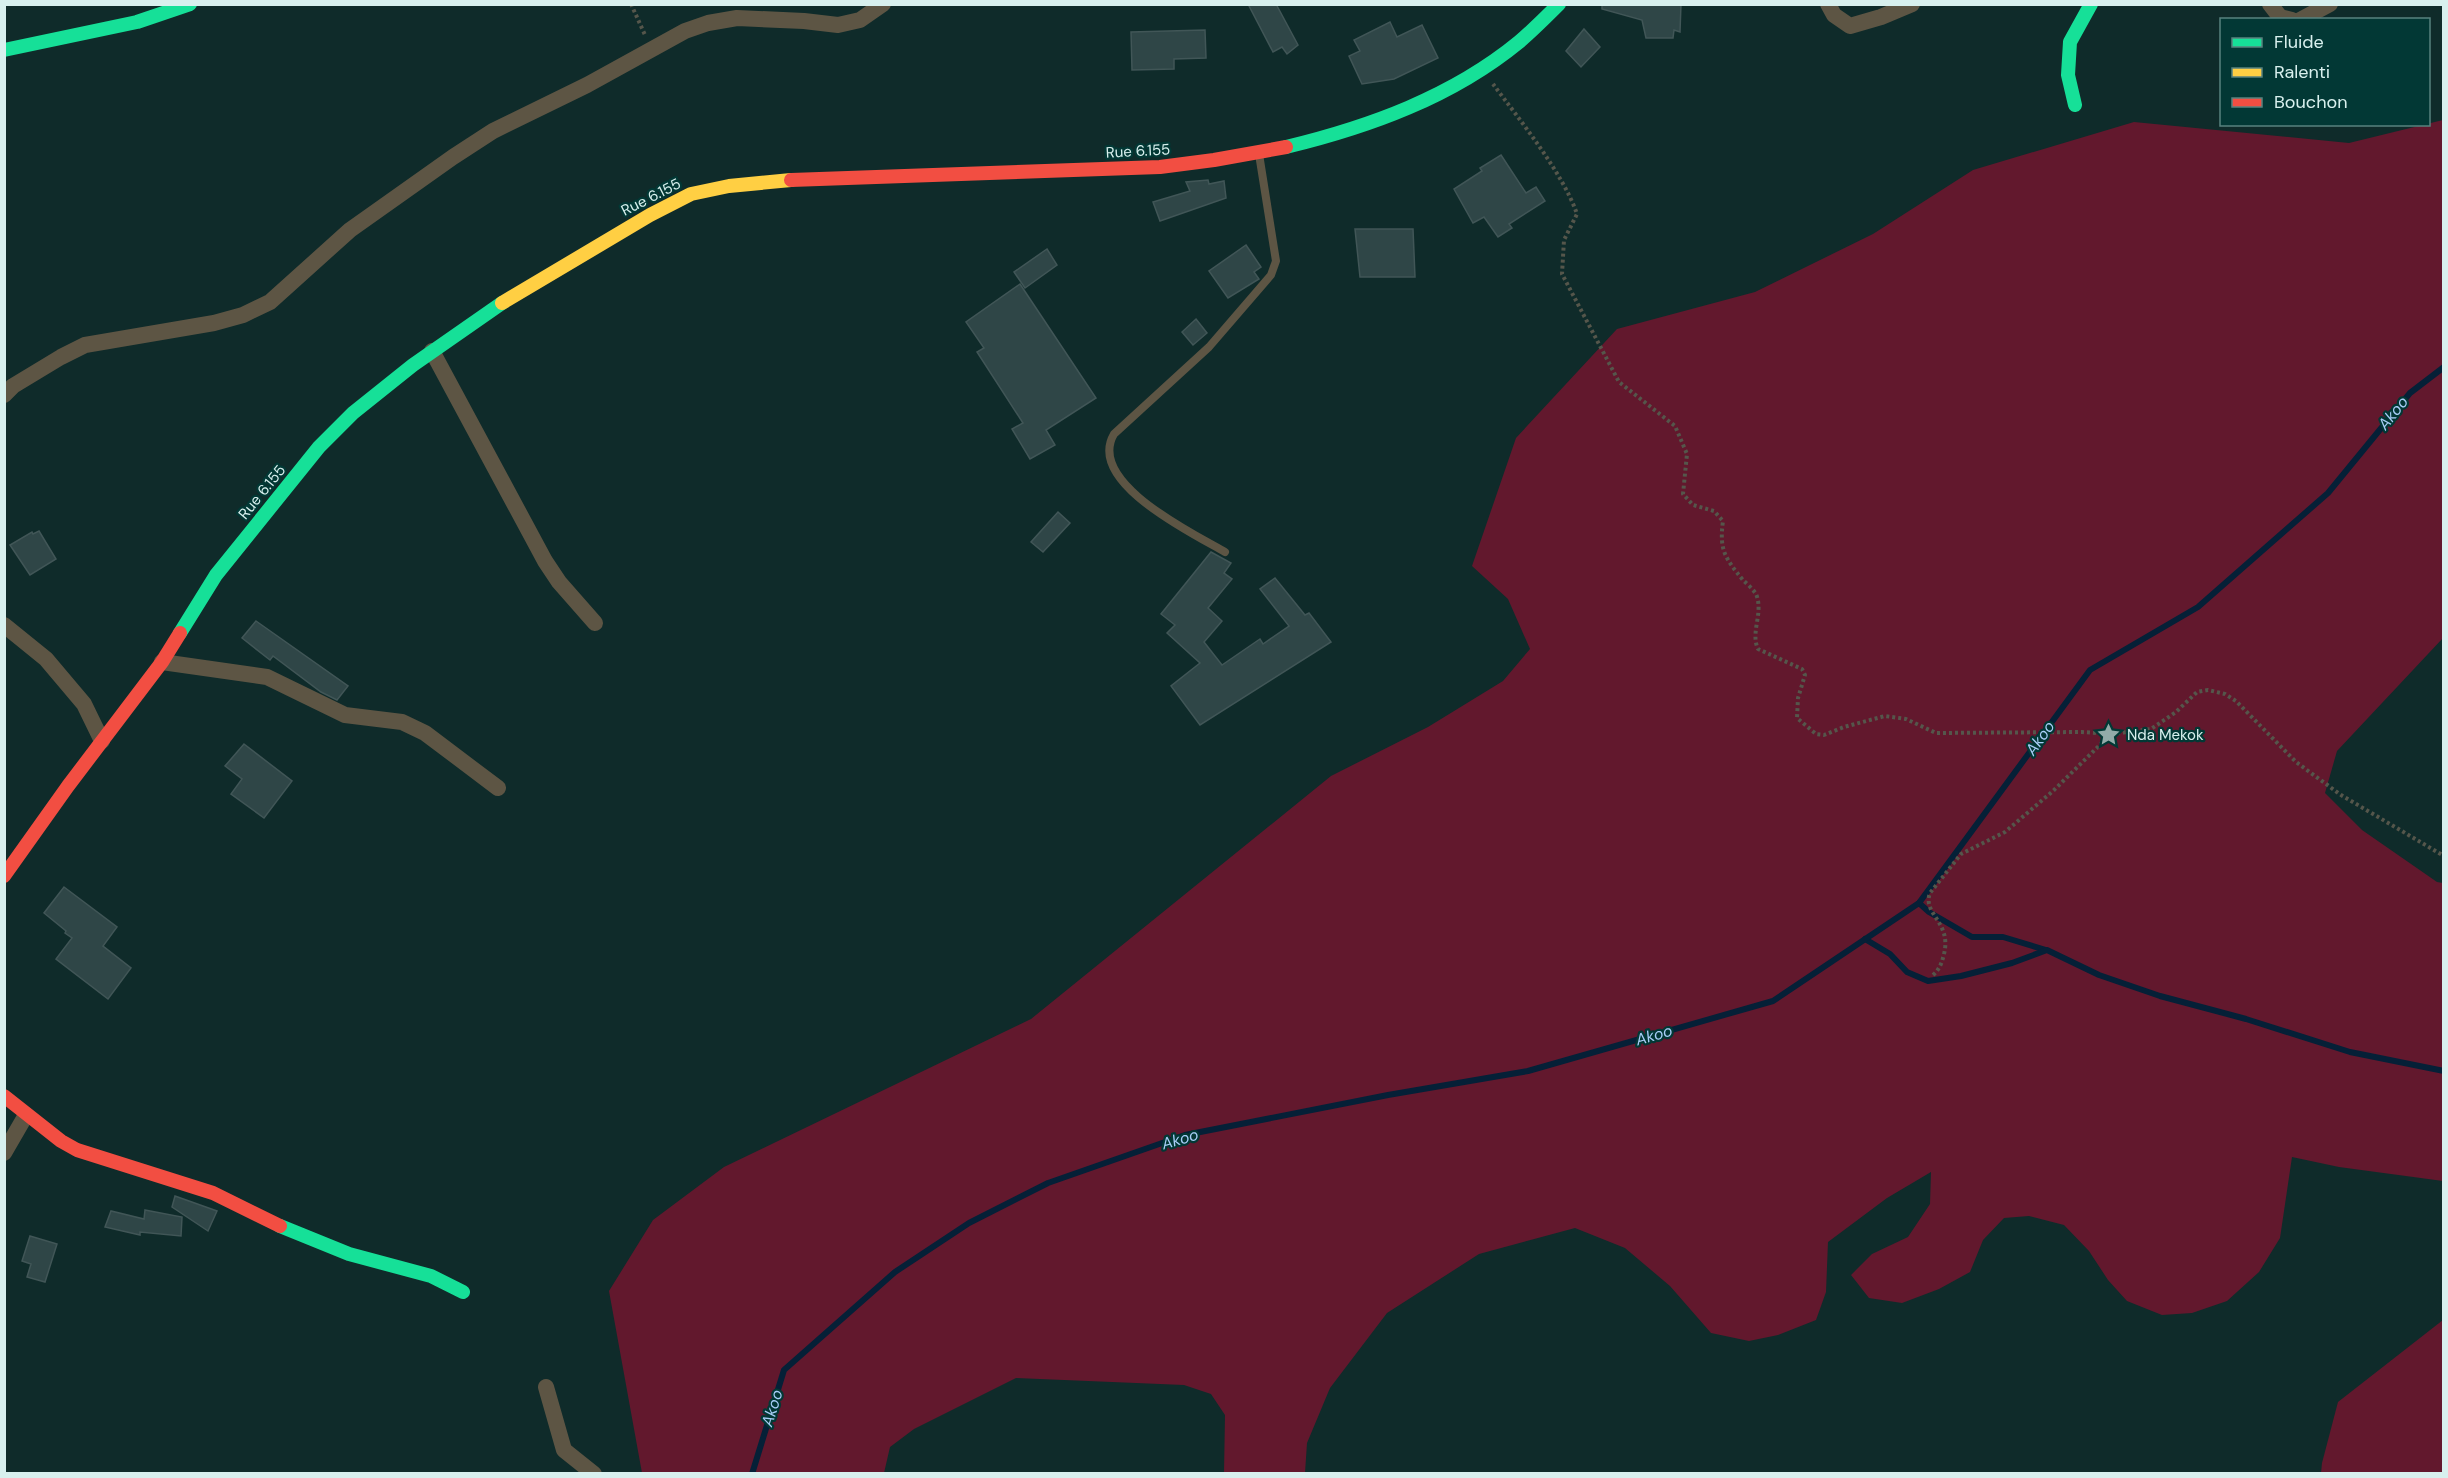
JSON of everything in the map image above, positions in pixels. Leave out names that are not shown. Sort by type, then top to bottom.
[{"type":"street","points":[[4,50],[136,22],[190,4]]},
{"type":"street","points":[[4,395],[13,386],[85,345],[214,323],[243,315],[270,302],[350,230],[493,131],[587,85],[686,31],[708,23],[737,18],[804,21],[838,26],[860,20],[883,4]]},
{"type":"street","name":"Rue 6.155","points":[[6,871],[162,662],[216,575],[319,447],[353,413],[432,351],[489,311],[595,247],[691,194],[729,186],[784,180],[1160,167],[1210,162],[1332,136],[1365,126],[1444,91],[1482,69],[1521,40],[1559,4]]},
{"type":"street","points":[[1828,4],[1834,15],[1850,26],[1881,17],[1912,4]]},
{"type":"street","points":[[2075,105],[2068,75],[2070,42],[2091,4]]},
{"type":"street","points":[[2270,4],[2280,17],[2284,18]]},
{"type":"street","points":[[2304,18],[2330,4]]},
{"type":"street","points":[[432,351],[545,561],[595,623]]},
{"type":"street","points":[[4,624],[46,659],[84,704],[102,741]]},
{"type":"street","points":[[162,662],[267,677],[345,715],[402,722],[425,733],[498,788]]},
{"type":"street","points":[[4,1096],[61,1141],[77,1150],[213,1192],[275,1224],[349,1254],[431,1276],[463,1292]]},
{"type":"street","points":[[4,1153],[26,1114]]},
{"type":"street","points":[[546,1387],[564,1450],[594,1473]]},
{"type":"lane","points":[[1225,552],[1161,514],[1120,479],[1108,455],[1108,444],[1114,434],[1209,347],[1271,275],[1276,261],[1259,152]]},
{"type":"path","points":[[631,4],[652,49]]},
{"type":"path","points":[[1482,69],[1551,166],[1574,206],[1577,214],[1564,240],[1562,274],[1619,382],[1675,426],[1686,454],[1683,494],[1693,505],[1714,511],[1723,521],[1720,540],[1726,560],[1756,594],[1759,620],[1754,641],[1758,649],[1803,669],[1805,675],[1798,698],[1797,718],[1816,734],[1824,735],[1885,716],[1906,719],[1936,733],[2082,732],[2111,734],[2151,729],[2176,712],[2197,692],[2208,690],[2225,694],[2236,701],[2296,762],[2341,795],[2444,856]]},
{"type":"path","points":[[1934,975],[1943,960],[1947,944],[1942,925],[1929,906],[1930,893],[1961,854],[2005,832],[2053,791],[2111,734]]},
{"type":"shaded area","points":[[2443,120],[2443,638],[2337,751],[2325,793],[2362,830],[2437,882],[2443,883],[2443,1181],[2339,1167],[2292,1157],[2280,1238],[2259,1272],[2227,1301],[2192,1313],[2162,1315],[2127,1301],[2108,1280],[2089,1251],[2064,1225],[2029,1216],[2004,1218],[1983,1240],[1970,1272],[1939,1289],[1902,1303],[1869,1298],[1851,1275],[1872,1254],[1908,1237],[1930,1204],[1931,1172],[1887,1198],[1828,1242],[1826,1292],[1816,1320],[1778,1335],[1749,1341],[1711,1333],[1670,1286],[1625,1248],[1575,1228],[1479,1254],[1387,1313],[1330,1388],[1307,1443],[1305,1473],[1224,1473],[1225,1415],[1211,1394],[1184,1385],[1016,1378],[914,1429],[890,1447],[884,1473],[642,1473],[609,1291],[653,1220],[724,1167],[1031,1019],[1331,776],[1428,727],[1503,681],[1530,649],[1508,599],[1472,566],[1516,438],[1617,329],[1755,292],[1873,234],[1973,170],[2134,122],[2349,143],[2418,126],[2430,126],[2430,123]]},
{"type":"shaded area","points":[[2443,1320],[2443,1473],[2321,1473],[2338,1402]]},
{"type":"building","points":[[1248,4],[1276,4],[1298,45],[1287,54],[1282,47],[1273,52]]},
{"type":"building","points":[[1602,4],[1681,4],[1680,32],[1674,30],[1673,38],[1646,38],[1642,20],[1602,9]]},
{"type":"building","points":[[1390,22],[1397,37],[1422,25],[1438,58],[1394,79],[1362,84],[1349,56],[1360,51],[1354,40]]},
{"type":"building","points":[[1584,29],[1600,47],[1581,67],[1566,51]]},
{"type":"building","points":[[1205,30],[1206,58],[1174,59],[1174,69],[1132,70],[1131,32]]},
{"type":"building","points":[[1501,155],[1526,193],[1536,187],[1545,201],[1509,224],[1512,228],[1498,237],[1484,217],[1473,223],[1454,189],[1482,171],[1480,168]]},
{"type":"building","points":[[1208,180],[1209,184],[1224,181],[1226,198],[1160,221],[1153,202],[1190,191],[1186,182]]},
{"type":"building","points":[[1355,229],[1413,229],[1415,277],[1360,277]]},
{"type":"building","points":[[1246,245],[1261,267],[1254,272],[1259,279],[1228,298],[1209,271]]},
{"type":"building","points":[[1047,249],[1057,265],[1025,288],[1014,272]]},
{"type":"building","points":[[1020,284],[1096,398],[1046,430],[1055,445],[1030,459],[1012,429],[1023,423],[977,352],[984,348],[966,322]]},
{"type":"building","points":[[1196,319],[1207,333],[1193,345],[1182,332]]},
{"type":"building","points":[[1058,512],[1070,523],[1043,552],[1031,542]]},
{"type":"building","points":[[39,531],[56,559],[30,575],[10,545],[32,532],[33,534]]},
{"type":"building","points":[[1211,552],[1231,563],[1224,573],[1232,579],[1208,608],[1222,621],[1204,642],[1222,665],[1260,639],[1263,644],[1289,626],[1260,589],[1275,578],[1305,615],[1309,613],[1331,642],[1200,725],[1171,686],[1200,663],[1167,633],[1175,625],[1161,614]]},
{"type":"building","points":[[256,621],[348,686],[337,700],[321,692],[273,656],[270,660],[242,638]]},
{"type":"building","points":[[244,744],[292,781],[264,818],[231,794],[242,779],[225,766]]},
{"type":"building","points":[[64,887],[117,927],[103,946],[131,968],[108,999],[56,959],[72,938],[44,913]]},
{"type":"building","points":[[175,1196],[217,1211],[208,1231],[172,1207]]},
{"type":"building","points":[[145,1210],[182,1217],[181,1236],[140,1232],[140,1235],[105,1227],[111,1211],[144,1219]]},
{"type":"building","points":[[30,1236],[57,1244],[45,1282],[27,1277],[31,1264],[22,1261]]},
{"type":"waterway","name":"Akoo","points":[[752,1474],[784,1370],[895,1272],[969,1223],[1048,1183],[1185,1135],[1388,1095],[1528,1071],[1773,1001],[1919,903],[2090,670],[2198,607],[2328,493],[2410,393],[2444,367]]},
{"type":"waterway","points":[[1919,903],[1929,912],[1972,937],[2003,937],[2046,950]]},
{"type":"waterway","points":[[1865,939],[1890,954],[1907,972],[1928,981],[1961,976],[2012,963],[2047,950],[2099,975],[2160,996],[2246,1019],[2350,1052],[2444,1071]]},
{"type":"traffic: fast","points":[[4,50],[137,22],[190,4]]},
{"type":"traffic: fast","points":[[1286,147],[1348,130],[1409,108],[1438,94],[1466,79],[1519,42],[1559,4]]},
{"type":"traffic: fast","points":[[2075,105],[2068,75],[2070,42],[2091,4]]},
{"type":"traffic: fast","points":[[180,633],[216,575],[319,447],[353,413],[413,365],[502,303]]},
{"type":"traffic: fast","points":[[280,1226],[349,1254],[431,1276],[463,1292]]},
{"type":"traffic: slow","points":[[502,303],[650,215],[691,194],[729,186],[791,180]]},
{"type":"traffic: jam","points":[[791,180],[1160,167],[1286,147]]},
{"type":"traffic: jam","points":[[4,876],[68,786],[162,662],[180,633]]},
{"type":"traffic: jam","points":[[4,1096],[61,1141],[77,1150],[213,1193],[280,1226]]},
{"type":"place","name":"Nda Mekok","points":[[2109,735]]}]
